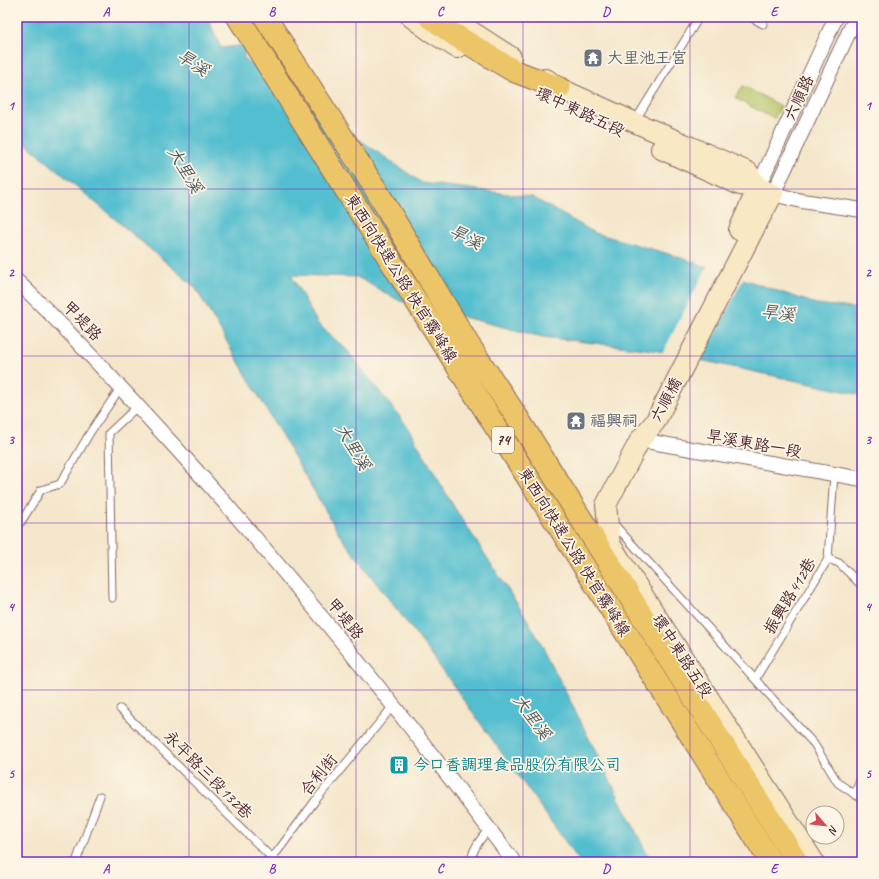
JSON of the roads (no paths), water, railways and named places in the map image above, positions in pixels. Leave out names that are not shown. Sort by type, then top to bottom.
[{"type":"highway","name":"東西向快速公路 快官霧峰線","points":[[238,17],[338,179],[771,862]]},
{"type":"highway","name":"東西向快速公路 快官霧峰線","points":[[265,17],[375,188],[468,344],[515,414],[797,862]]},
{"type":"highway","points":[[430,17],[453,34],[514,71],[559,88]]},
{"type":"street","name":"環中東路五段","points":[[411,17],[430,31],[503,75],[705,170],[740,185],[766,190]]},
{"type":"street","name":"環中東路五段","points":[[449,17],[559,88],[748,172],[766,190]]},
{"type":"street","name":"六順路","points":[[766,190],[836,17]]},
{"type":"street","name":"六順路","points":[[766,190],[856,17]]},
{"type":"street","points":[[766,190],[802,201],[862,210]]},
{"type":"street","name":"六順橋","points":[[640,440],[643,416],[746,217],[766,190]]},
{"type":"street","name":"甲堤路","points":[[17,280],[121,387],[213,489],[296,585],[393,706],[514,862]]},
{"type":"street","name":"環中東路五段","points":[[640,440],[606,505],[610,544],[814,862]]},
{"type":"street","name":"旱溪東路一段","points":[[640,440],[862,479]]},
{"type":"lane","points":[[751,17],[763,24]]},
{"type":"lane","points":[[634,122],[698,19]]},
{"type":"lane","points":[[21,522],[41,490],[60,484],[90,430],[121,387]]},
{"type":"lane","points":[[112,598],[109,433],[138,406]]},
{"type":"lane","name":"振興路412巷","points":[[756,678],[828,559],[834,475]]},
{"type":"lane","points":[[606,515],[756,678],[814,744],[838,782],[859,797],[862,772]]},
{"type":"lane","points":[[828,559],[839,563],[862,586]]},
{"type":"lane","name":"合利街","points":[[271,860],[315,801],[393,706]]},
{"type":"lane","name":"永平路三段132巷","points":[[120,709],[271,860]]},
{"type":"lane","points":[[76,862],[100,796]]},
{"type":"lane","points":[[471,862],[472,853],[481,838],[489,829]]},
{"type":"water","points":[[17,17],[207,17],[221,48],[245,45],[244,59],[422,183],[532,197],[595,233],[669,254],[816,304],[862,309],[862,395],[654,350],[543,337],[400,301],[357,277],[291,275],[318,324],[346,349],[407,426],[454,507],[527,619],[542,645],[647,854],[662,862],[580,862],[428,650],[341,537],[195,287],[17,136]]},
{"type":"place","name":"大里池王宮","points":[[593,58]]},
{"type":"place","name":"福興祠","points":[[576,421]]},
{"type":"place","name":"今口香調理食品股份有限公司","points":[[399,765]]},
{"type":"water label","name":"旱溪","points":[[193,63]]},
{"type":"water label","name":"大里溪","points":[[185,170]]},
{"type":"water label","name":"旱溪","points":[[466,237]]},
{"type":"water label","name":"旱溪","points":[[778,313]]},
{"type":"water label","name":"大里溪","points":[[353,447]]},
{"type":"water label","name":"大里溪","points":[[532,717]]}]
